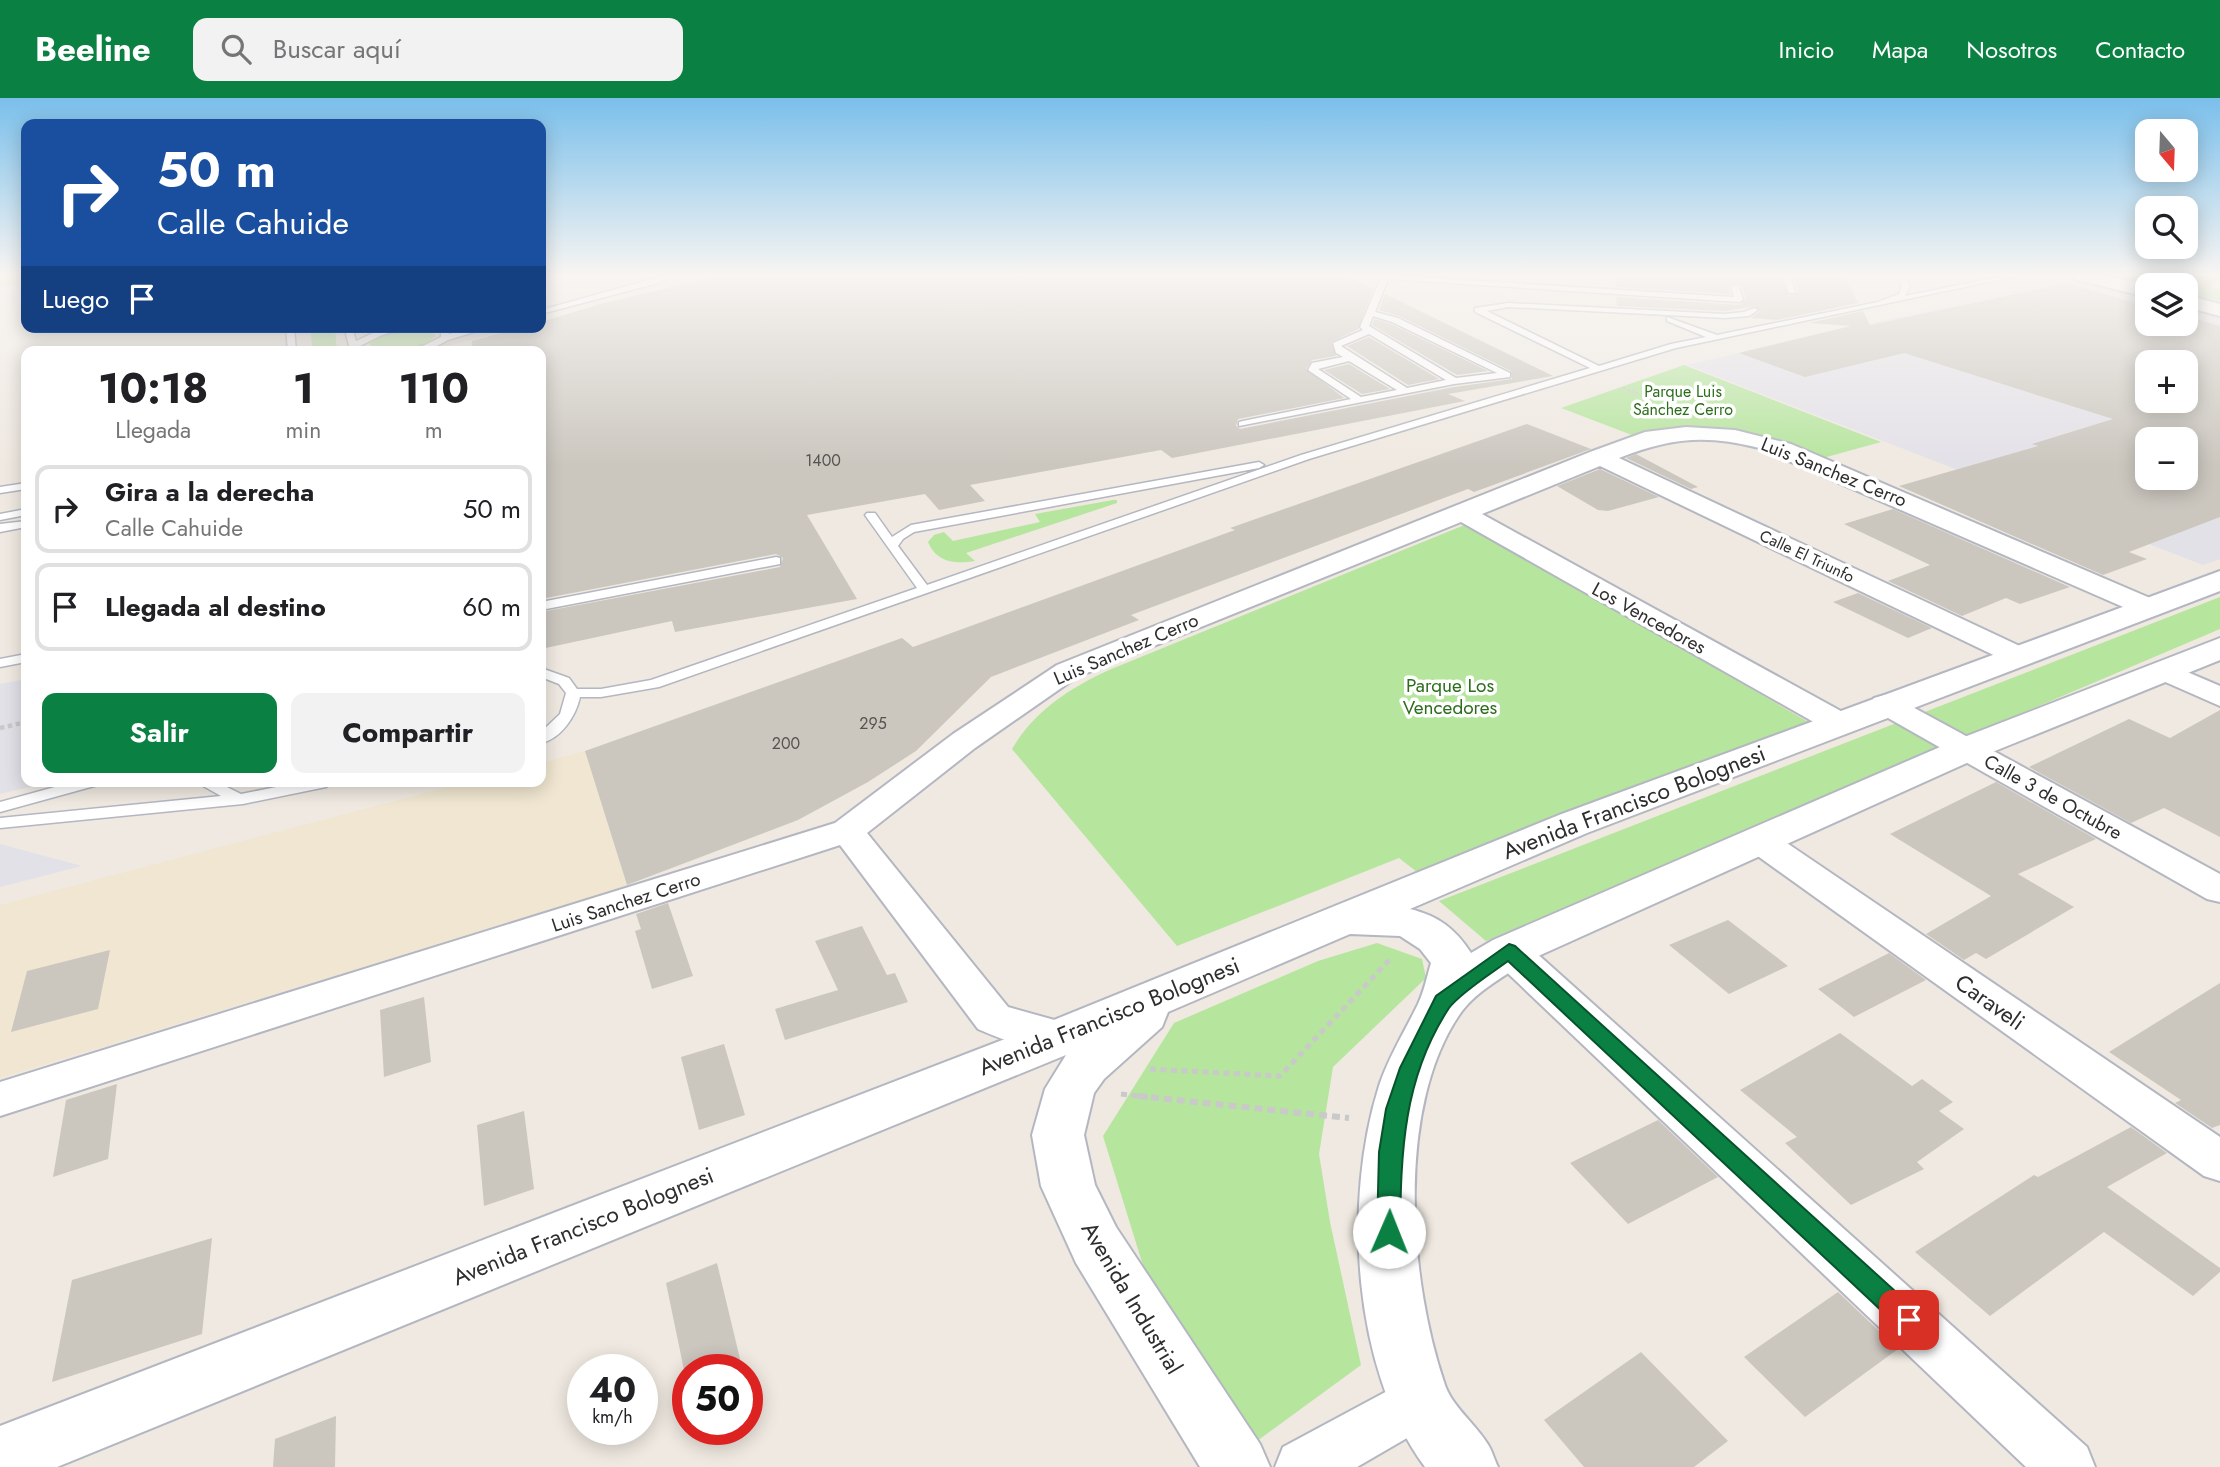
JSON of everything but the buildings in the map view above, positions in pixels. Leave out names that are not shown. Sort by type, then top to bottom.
[{"type":"main road","name":"Avenida Francisco Bolognesi","points":[[0,1458],[1065,1063],[1168,994],[1335,923],[1573,824],[1837,722],[2220,580]]},
{"type":"main road","points":[[1443,1002],[1509,951],[1967,749],[2220,648]]},
{"type":"main road","points":[[1335,923],[1392,918],[1420,927],[1435,938],[1454,963],[1443,1002],[1410,1068],[1395,1122],[1390,1152],[1389,1258],[1397,1327],[1419,1401],[1465,1467]]},
{"type":"main road","name":"Avenida Industrial","points":[[1065,1063],[1058,1135],[1068,1186],[1096,1245],[1237,1467]]},
{"type":"street","name":"Luis Sanchez Cerro","points":[[0,1099],[203,1037],[847,831],[869,817],[964,741],[1059,675],[1653,437],[1716,434],[1758,440],[1802,456],[2147,607]]},
{"type":"street","name":"Calle El Triunfo","points":[[1598,457],[2016,655]]},
{"type":"street","name":"Los Vencedores","points":[[1461,512],[1837,722]]},
{"type":"street","points":[[2164,671],[2220,697]]},
{"type":"street","name":"Calle 3 de Octubre","points":[[1885,704],[2220,890]]},
{"type":"street","points":[[847,831],[993,1018],[1023,1030],[1065,1063]]},
{"type":"street","name":"Caraveli","points":[[1760,841],[2220,1162]]},
{"type":"street","points":[[1509,951],[2067,1467]]},
{"type":"street","points":[[1303,1467],[1419,1401]]},
{"type":"lane","points":[[424,346],[443,339]]},
{"type":"lane","points":[[1350,339],[1335,345],[1351,358],[1406,391]]},
{"type":"lane","points":[[1382,339],[1454,381]]},
{"type":"lane","points":[[1243,424],[1454,381],[1507,374],[1434,339]]},
{"type":"lane","points":[[1537,339],[1598,369]]},
{"type":"lane","points":[[573,693],[601,693],[654,684],[923,588],[1306,457],[1674,346],[1712,339]]},
{"type":"lane","points":[[1351,358],[1315,365],[1314,370],[1359,400]]},
{"type":"lane","points":[[892,546],[899,536],[929,524],[1306,457]]},
{"type":"lane","points":[[0,490],[21,487]]},
{"type":"lane","points":[[0,517],[21,513]]},
{"type":"lane","points":[[872,515],[923,588]]},
{"type":"lane","points":[[0,528],[21,525]]},
{"type":"lane","points":[[546,605],[776,561]]},
{"type":"lane","points":[[0,663],[21,659]]},
{"type":"lane","points":[[546,674],[564,681],[573,693],[572,707],[562,723],[546,735]]},
{"type":"lane","points":[[0,807],[74,787]]},
{"type":"lane","points":[[212,787],[221,793],[243,799]]},
{"type":"lane","points":[[0,822],[243,799],[303,787]]},
{"type":"path","points":[[832,370],[846,362]]},
{"type":"path","points":[[814,382],[840,374]]},
{"type":"path","points":[[1621,387],[1639,394]]},
{"type":"path","points":[[0,728],[21,723]]},
{"type":"path","points":[[1065,1063],[1395,1122]]},
{"type":"shaded area","points":[[451,339],[475,339],[446,346],[433,346]]},
{"type":"shaded area","points":[[1802,339],[2220,339],[2220,559],[2203,565],[1687,365]]},
{"type":"shaded area","points":[[21,680],[21,787],[30,787],[0,794],[0,684]]},
{"type":"shaded area","points":[[585,751],[627,886],[0,1078],[0,905],[448,787],[546,787],[546,762]]},
{"type":"shaded area","points":[[0,844],[82,866],[0,887]]},
{"type":"green space","points":[[311,339],[336,339],[337,346],[312,346]]},
{"type":"green space","points":[[376,339],[433,339],[419,346],[369,344]]},
{"type":"green space","name":"Parque Luis Sánchez Cerro","points":[[1684,365],[1881,442],[1812,461],[1746,438],[1645,440],[1561,408]]},
{"type":"green space","points":[[1117,500],[1117,503],[966,553],[975,561],[960,562],[942,558],[928,542],[934,535],[944,532],[953,541],[1040,522],[1035,514]]},
{"type":"green space","name":"Parque Los Vencedores","points":[[1467,524],[1810,723],[1417,872],[1399,858],[1177,946],[1012,749],[1021,735],[1054,702],[1109,670]]},
{"type":"green space","points":[[2220,597],[2220,629],[1486,941],[1439,901]]},
{"type":"green space","points":[[1377,943],[1422,959],[1426,978],[1333,1067],[1319,1154],[1330,1222],[1361,1365],[1257,1441],[1145,1272],[1103,1136],[1174,1023],[1318,961]]},
{"type":"route","points":[[1389,1232],[1390,1152],[1397,1109],[1410,1068],[1443,1002],[1474,975],[1509,951],[1909,1320]]}]
